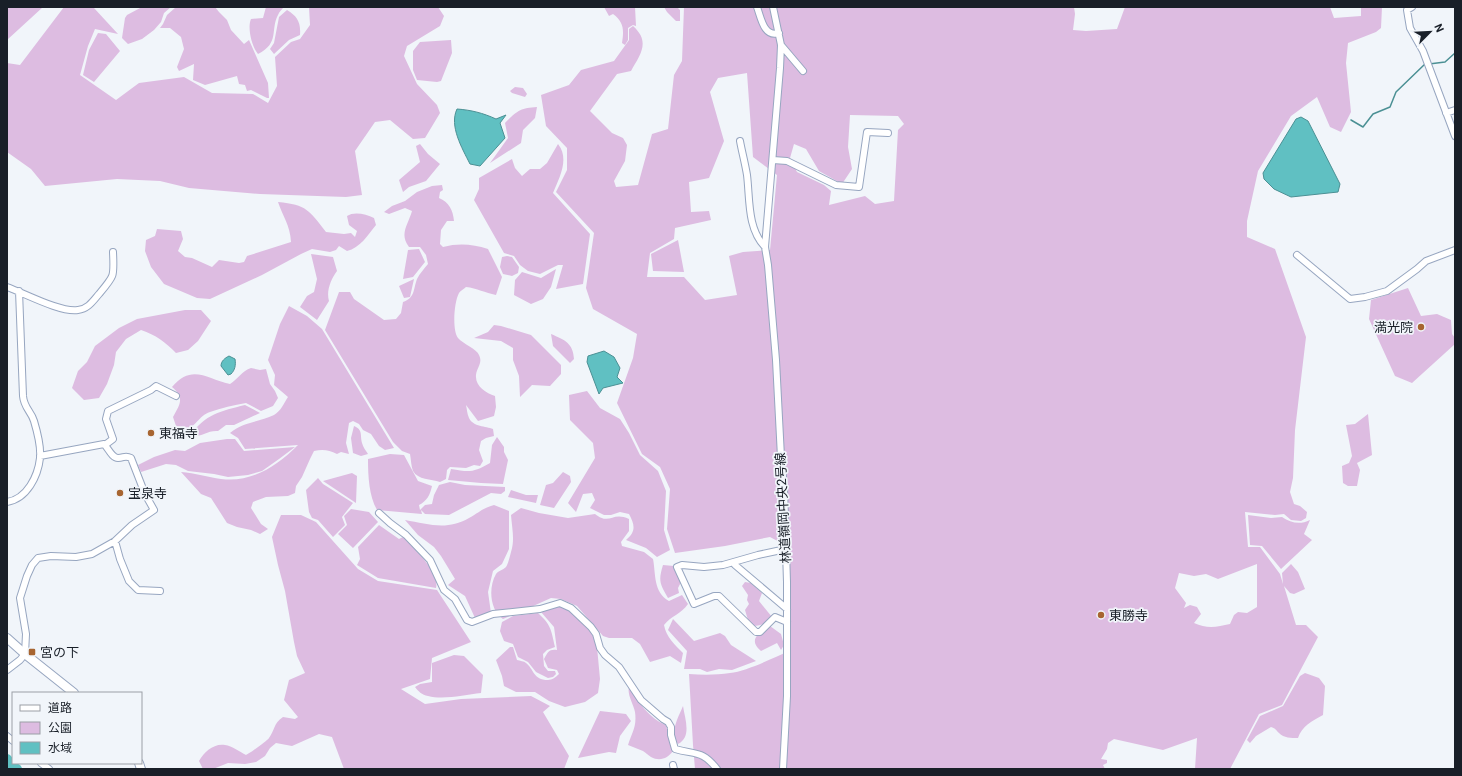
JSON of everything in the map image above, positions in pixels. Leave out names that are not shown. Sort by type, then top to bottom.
[{"type":"main road","points":[[7,638],[73,692]]},
{"type":"street","points":[[757,7],[765,28],[769,33],[779,33]]},
{"type":"street","points":[[765,247],[781,45],[773,7]]},
{"type":"street","points":[[1412,7],[1407,10],[1410,28],[1423,51],[1455,136]]},
{"type":"street","points":[[781,45],[803,71]]},
{"type":"street","points":[[1446,113],[1455,110]]},
{"type":"street","points":[[773,160],[787,161],[836,185],[859,187],[867,132],[888,133]]},
{"type":"street","points":[[740,141],[747,174],[750,216],[758,240],[765,247]]},
{"type":"street","name":"林道嶺岡中央2号線","points":[[765,247],[768,265],[776,360],[780,449],[784,488],[787,609],[787,696],[783,769]]},
{"type":"street","points":[[1297,255],[1350,299],[1365,297],[1387,291],[1426,261],[1455,250]]},
{"type":"street","points":[[7,287],[52,305],[77,310],[91,304],[111,280],[114,274],[113,252]]},
{"type":"street","points":[[7,502],[19,497],[31,486],[37,472],[40,456],[33,419],[23,400],[19,291]]},
{"type":"street","points":[[40,456],[105,445],[114,439],[106,419],[108,411],[151,390],[156,386],[176,396]]},
{"type":"street","points":[[7,670],[25,654],[26,634],[20,598],[27,576],[32,565],[38,558],[92,554],[115,541],[126,530],[154,510],[145,494],[131,458],[125,456],[118,458],[114,456],[105,445]]},
{"type":"street","points":[[379,513],[406,535],[430,560],[444,590],[455,599],[467,620],[472,622],[493,614],[540,609],[560,603],[571,608],[592,627],[596,634],[600,648],[605,655],[619,666],[641,700],[662,720],[668,722],[671,727],[671,735],[675,749],[689,753],[701,754],[709,759],[717,769]]},
{"type":"street","points":[[115,541],[120,559],[129,581],[138,590],[160,591]]},
{"type":"street","points":[[786,549],[723,565],[704,567],[682,565],[677,567],[694,604],[714,596],[720,596],[756,632],[760,632],[775,617],[787,622]]},
{"type":"street","points":[[734,562],[735,565],[787,609]]},
{"type":"green space","points":[[7,7],[43,7],[7,40]]},
{"type":"green space","points":[[64,7],[94,8],[118,34],[95,29],[88,46],[80,75],[116,100],[139,83],[184,77],[212,93],[253,94],[268,103],[277,86],[275,57],[291,42],[300,39],[310,25],[309,7],[438,7],[444,16],[440,26],[407,46],[404,56],[417,84],[437,105],[440,113],[425,138],[413,139],[390,120],[375,122],[355,151],[362,195],[346,197],[260,194],[189,188],[160,181],[117,179],[45,186],[31,169],[7,152],[7,63],[20,65]]},
{"type":"green space","points":[[142,7],[171,7],[164,13],[161,22],[154,30],[142,39],[128,44],[122,38],[125,18],[127,15]]},
{"type":"green space","points":[[176,7],[215,7],[227,20],[231,30],[244,44],[249,40],[268,83],[269,98],[251,90],[247,91],[245,85],[239,84],[237,76],[205,85],[193,80],[194,64],[179,71],[177,67],[184,49],[181,37],[170,28],[160,28],[167,15]]},
{"type":"green space","points":[[266,7],[284,7],[279,13],[276,21],[272,41],[265,50],[258,54],[251,37],[250,23],[251,19],[263,18]]},
{"type":"green space","points":[[604,7],[635,7],[636,26],[633,25],[628,28],[628,40],[625,45],[622,43],[623,30],[621,23],[613,14],[609,16]]},
{"type":"green space","points":[[664,7],[677,7],[680,10],[680,21],[676,21]]},
{"type":"green space","points":[[684,7],[1074,7],[1075,14],[1073,30],[1086,31],[1117,29],[1125,7],[1330,7],[1334,18],[1361,16],[1361,7],[1382,7],[1381,28],[1376,32],[1348,43],[1346,63],[1351,112],[1341,132],[1330,127],[1317,97],[1291,116],[1258,171],[1247,221],[1247,237],[1275,249],[1306,337],[1295,430],[1293,478],[1290,492],[1294,504],[1300,506],[1307,512],[1306,518],[1301,521],[1291,520],[1284,514],[1275,515],[1245,512],[1248,547],[1260,547],[1280,574],[1283,584],[1282,573],[1291,564],[1298,572],[1305,589],[1294,594],[1290,593],[1284,586],[1296,625],[1306,625],[1318,637],[1282,705],[1259,714],[1230,769],[1195,769],[1197,738],[1163,750],[1114,739],[1108,743],[1107,749],[1101,759],[1107,760],[1107,763],[1103,765],[1105,769],[695,769],[689,674],[705,675],[737,672],[789,651],[787,546],[770,537],[725,546],[675,553],[667,529],[670,489],[660,467],[642,454],[617,403],[633,358],[637,334],[593,309],[586,288],[594,233],[556,192],[567,170],[567,148],[546,126],[541,95],[569,85],[581,70],[614,61],[629,40],[629,29],[633,26],[642,38],[643,43],[638,59],[631,71],[617,74],[590,111],[612,133],[623,138],[627,145],[625,161],[614,181],[616,187],[638,185],[652,134],[668,129],[674,75],[682,61]],"holes":[[[747,73],[753,157],[777,175],[770,250],[743,252],[729,256],[737,295],[705,300],[684,277],[647,277],[650,253],[674,239],[675,228],[711,220],[709,211],[691,212],[689,182],[709,178],[724,141],[710,92],[718,78]],[[850,115],[898,116],[904,124],[898,130],[894,201],[875,204],[865,196],[829,205],[831,191],[824,185],[797,172],[790,158],[794,144],[806,149],[819,171],[842,184],[852,169],[848,147]],[[1257,564],[1257,607],[1247,613],[1238,612],[1234,615],[1230,624],[1212,627],[1194,623],[1201,614],[1197,607],[1190,605],[1184,608],[1186,603],[1175,588],[1179,573],[1194,576],[1206,574],[1218,579]]]},
{"type":"green space","points":[[287,10],[298,20],[300,35],[289,40],[274,54],[270,49],[274,43],[279,17]]},
{"type":"green space","points":[[98,33],[106,34],[120,51],[94,82],[83,75],[89,50]]},
{"type":"green space","points":[[451,40],[452,53],[441,81],[417,80],[413,70],[413,51],[420,42]]},
{"type":"green space","points":[[515,87],[523,88],[527,94],[525,97],[510,91]]},
{"type":"green space","points":[[537,107],[535,118],[523,130],[521,143],[490,163],[508,138],[505,123],[519,111]]},
{"type":"green space","points":[[420,144],[428,154],[440,164],[426,181],[409,187],[403,192],[399,180],[420,162],[416,146]]},
{"type":"green space","points":[[558,144],[563,156],[563,162],[553,193],[590,234],[583,284],[556,289],[563,265],[558,265],[540,274],[528,271],[520,265],[514,256],[504,253],[474,200],[479,189],[479,178],[512,159],[515,168],[522,176],[530,169],[540,169],[547,163]]},
{"type":"green space","points":[[442,185],[443,190],[440,192],[439,198],[450,207],[453,213],[454,221],[447,221],[441,230],[440,244],[443,247],[466,245],[488,249],[502,277],[496,295],[466,287],[461,291],[457,297],[454,316],[455,329],[458,338],[476,351],[480,358],[476,375],[479,386],[495,396],[496,407],[494,416],[478,421],[466,405],[468,416],[473,423],[493,429],[494,436],[481,441],[479,450],[483,461],[480,466],[474,465],[466,468],[450,467],[447,470],[446,479],[440,482],[421,478],[415,474],[411,465],[410,454],[402,451],[393,442],[325,330],[339,292],[350,292],[354,299],[384,320],[396,319],[401,313],[403,302],[412,296],[417,279],[428,264],[426,255],[420,247],[409,247],[406,242],[404,234],[412,211],[405,208],[389,214],[384,212],[392,206],[405,201],[417,192],[432,186]]},
{"type":"green space","points":[[278,202],[295,205],[306,210],[315,218],[326,232],[344,234],[351,233],[355,237],[357,231],[349,225],[347,216],[357,213],[374,218],[376,225],[363,241],[352,249],[347,251],[339,246],[336,250],[330,252],[312,249],[262,275],[210,299],[197,298],[164,284],[151,267],[145,251],[146,240],[155,236],[157,229],[181,231],[183,239],[178,251],[185,257],[192,258],[212,267],[219,260],[239,263],[244,262],[247,256],[291,242],[288,226]]},
{"type":"green space","points":[[678,240],[684,272],[653,271],[651,254]]},
{"type":"green space","points":[[419,249],[425,262],[413,277],[403,279],[408,250]]},
{"type":"green space","points":[[311,254],[333,257],[337,271],[330,285],[328,293],[329,301],[317,320],[300,307],[307,296],[314,292],[317,279]]},
{"type":"green space","points":[[502,257],[512,257],[519,267],[518,273],[512,276],[503,274],[500,267]]},
{"type":"green space","points":[[556,269],[551,287],[543,299],[531,304],[514,295],[515,280],[522,272],[541,278]]},
{"type":"green space","points":[[414,279],[410,297],[404,298],[399,286]]},
{"type":"green space","points":[[1408,288],[1421,316],[1437,314],[1451,320],[1452,334],[1455,338],[1455,344],[1412,383],[1395,376],[1369,319],[1371,300]]},
{"type":"green space","points":[[289,306],[307,316],[322,329],[394,448],[385,450],[379,446],[371,434],[363,430],[359,424],[353,421],[349,423],[346,443],[349,454],[341,452],[337,454],[326,450],[314,451],[302,477],[296,486],[295,493],[288,496],[266,497],[253,502],[251,508],[261,524],[268,529],[260,534],[227,523],[211,498],[201,494],[181,472],[232,480],[253,476],[273,466],[298,445],[245,449],[238,438],[230,433],[246,424],[274,415],[288,397],[274,385],[275,375],[268,360],[280,324]]},
{"type":"green space","points":[[185,310],[201,310],[211,321],[198,341],[188,350],[176,353],[160,339],[141,330],[126,339],[116,352],[114,365],[107,384],[99,398],[84,400],[72,388],[78,371],[87,362],[95,346],[119,328],[137,319]]},
{"type":"green space","points":[[494,325],[531,335],[561,365],[561,374],[550,386],[532,385],[520,397],[519,376],[513,360],[513,348],[501,341],[474,338],[488,332]]},
{"type":"green space","points":[[551,334],[564,340],[572,349],[574,359],[570,363],[553,346]]},
{"type":"green space","points":[[251,368],[260,370],[266,369],[270,384],[278,398],[273,406],[261,411],[246,403],[219,409],[205,414],[187,429],[176,426],[173,417],[179,405],[180,398],[179,394],[172,387],[179,380],[193,374],[207,376],[230,384],[245,371]]},
{"type":"green space","points":[[587,391],[600,408],[620,419],[640,455],[658,471],[666,491],[664,530],[670,550],[657,557],[646,548],[626,540],[632,534],[634,528],[629,514],[620,512],[611,515],[604,515],[590,508],[595,500],[592,493],[583,494],[576,512],[568,503],[595,458],[593,443],[570,420],[569,395]]},
{"type":"green space","points":[[245,405],[260,413],[234,425],[226,425],[218,431],[197,436],[190,436],[202,423],[214,414]]},
{"type":"green space","points":[[1368,414],[1372,455],[1357,463],[1360,470],[1357,486],[1348,486],[1343,483],[1342,466],[1349,463],[1352,456],[1346,425],[1355,424]]},
{"type":"green space","points":[[354,426],[359,429],[361,433],[362,444],[368,454],[361,456],[353,453],[351,438]]},
{"type":"green space","points":[[497,437],[504,447],[504,452],[508,460],[503,484],[448,480],[451,469],[471,471],[479,469],[490,463],[492,445]]},
{"type":"green space","points":[[235,439],[244,451],[295,447],[262,471],[248,475],[228,477],[188,471],[176,465],[166,464],[141,472],[138,465],[154,457],[175,450],[185,451],[200,443]]},
{"type":"green space","points":[[390,454],[404,455],[418,481],[432,486],[428,497],[419,505],[420,510],[425,505],[432,504],[434,495],[439,485],[450,482],[465,485],[505,487],[505,491],[501,494],[491,493],[449,515],[425,514],[421,510],[422,514],[377,510],[371,492],[368,459]]},
{"type":"green space","points":[[563,472],[570,476],[571,482],[554,508],[540,505],[546,485],[553,483]]},
{"type":"green space","points":[[352,473],[357,476],[356,503],[323,481]]},
{"type":"green space","points":[[318,478],[323,484],[353,503],[342,517],[345,525],[333,537],[318,520],[312,518],[309,512],[306,490]]},
{"type":"green space","points":[[511,490],[526,495],[538,495],[536,503],[508,497]]},
{"type":"green space","points":[[494,505],[509,511],[509,549],[502,564],[493,571],[488,592],[491,613],[475,618],[465,596],[448,585],[455,579],[441,556],[434,547],[418,535],[405,520],[430,525],[453,524],[461,522],[483,509]]},
{"type":"green space","points":[[521,508],[568,518],[595,514],[604,519],[623,517],[629,519],[629,531],[621,542],[622,546],[644,552],[653,559],[656,582],[660,593],[669,601],[682,595],[688,604],[664,625],[669,637],[683,653],[681,663],[670,656],[650,662],[640,644],[632,638],[609,638],[603,636],[577,606],[561,599],[551,598],[523,612],[503,619],[495,610],[491,592],[493,580],[498,572],[506,567],[512,547],[513,534],[511,515]]},
{"type":"green space","points":[[351,509],[369,512],[378,522],[353,548],[338,534],[347,525],[344,516]]},
{"type":"green space","points":[[281,515],[301,515],[316,522],[358,569],[378,581],[437,590],[471,642],[432,658],[430,679],[401,689],[425,704],[461,699],[531,696],[550,706],[543,712],[569,756],[564,769],[344,769],[332,737],[319,734],[292,746],[276,743],[270,748],[265,756],[256,762],[245,764],[228,763],[213,769],[203,769],[199,761],[207,751],[213,747],[217,745],[228,746],[246,755],[268,740],[277,722],[283,717],[295,719],[298,717],[284,700],[289,680],[305,673],[297,656],[285,591],[272,537]]},
{"type":"green space","points":[[1248,515],[1271,518],[1282,517],[1296,523],[1310,520],[1304,534],[1312,540],[1281,569],[1262,546],[1250,545]]},
{"type":"green space","points":[[379,525],[399,539],[403,537],[419,553],[430,567],[434,575],[436,588],[378,578],[357,565],[360,559],[358,547]]},
{"type":"green space","points":[[663,565],[674,566],[681,582],[678,588],[679,593],[668,598],[660,579]]},
{"type":"green space","points":[[745,582],[751,583],[762,593],[759,601],[772,617],[761,625],[753,626],[748,620],[745,610],[749,604],[747,600],[748,595],[742,586]]},
{"type":"green space","points":[[559,605],[573,613],[591,631],[597,647],[600,679],[598,693],[585,702],[565,707],[549,701],[535,692],[516,692],[504,686],[496,660],[510,647],[513,647],[517,660],[523,661],[529,665],[534,674],[539,678],[549,680],[558,675],[557,670],[548,668],[544,659],[549,652],[552,650],[557,650],[554,627],[541,612]]},
{"type":"green space","points":[[538,613],[546,621],[550,628],[555,647],[547,650],[543,654],[544,666],[548,671],[555,671],[556,674],[553,677],[548,678],[536,672],[528,662],[518,657],[513,644],[504,641],[500,631],[502,622],[513,616]]},
{"type":"green space","points":[[673,619],[694,641],[720,633],[725,636],[731,645],[756,661],[732,670],[719,669],[707,672],[700,669],[684,669],[687,651],[668,630]]},
{"type":"green space","points":[[770,626],[781,634],[784,645],[781,650],[777,643],[761,651],[755,643],[756,637]]},
{"type":"green space","points":[[454,655],[464,656],[483,675],[481,693],[440,698],[422,694],[417,690],[415,687],[420,684],[432,682],[432,663]]},
{"type":"green space","points":[[1305,673],[1319,678],[1325,686],[1323,715],[1305,727],[1298,738],[1283,736],[1271,727],[1256,736],[1250,743],[1247,740],[1260,716],[1283,706],[1300,676]]},
{"type":"green space","points":[[629,687],[640,704],[649,714],[666,725],[673,751],[669,756],[661,759],[654,758],[643,751],[628,745],[635,722],[635,712],[629,693]]},
{"type":"green space","points":[[683,706],[686,732],[685,737],[678,744],[675,740],[674,730]]},
{"type":"green space","points":[[600,711],[626,714],[631,721],[620,736],[616,753],[609,752],[578,758]]},
{"type":"water","points":[[457,109],[477,112],[496,119],[506,115],[500,123],[505,138],[480,166],[470,164],[460,144],[455,130],[455,116]]},
{"type":"water","points":[[1301,117],[1308,121],[1340,184],[1338,192],[1291,197],[1274,189],[1264,179],[1263,173],[1296,119]]},
{"type":"water","points":[[604,351],[614,357],[620,368],[617,377],[623,383],[603,388],[599,394],[587,362],[588,356]]},
{"type":"water","points":[[229,356],[235,359],[235,367],[231,374],[228,375],[221,366],[224,360]]},
{"type":"waterway","points":[[1429,64],[1445,62],[1455,53]]},
{"type":"waterway","points":[[1351,120],[1363,127],[1373,114],[1390,107],[1396,92],[1425,64]]},
{"type":"waterway","points":[[7,759],[13,767],[17,769]]},
{"type":"place","name":"満光院","points":[[1421,327]]},
{"type":"place","name":"東福寺","points":[[151,433]]},
{"type":"place","name":"宝泉寺","points":[[120,493]]},
{"type":"place","name":"東勝寺","points":[[1101,615]]},
{"type":"place","name":"宮の下","points":[[32,652]]}]
